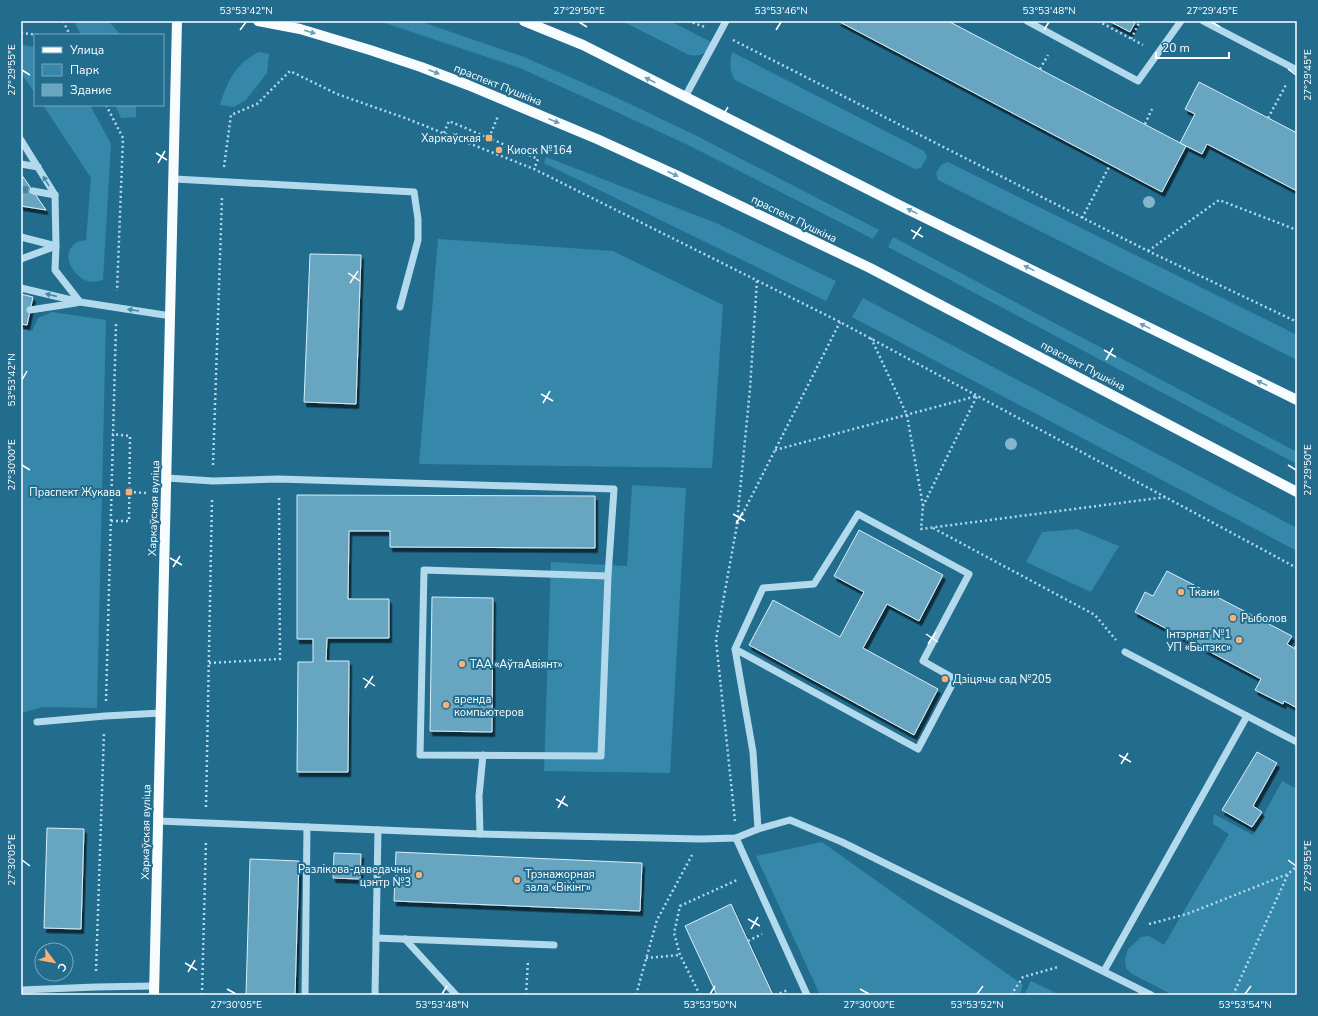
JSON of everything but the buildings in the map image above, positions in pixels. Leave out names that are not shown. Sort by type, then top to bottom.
[{"type":"main road","name":"Харкаўская вуліца","points":[[154,991],[178,21]]},
{"type":"main road","name":"праспект Пушкіна","points":[[258,21],[300,29],[421,67],[504,100],[676,175],[870,268],[1297,492]]},
{"type":"main road","points":[[524,21],[583,45],[923,216],[1297,400]]},
{"type":"lane","points":[[685,97],[726,21]]},
{"type":"lane","points":[[1026,21],[1138,81],[1181,21]]},
{"type":"lane","points":[[1203,21],[1297,70]]},
{"type":"lane","points":[[21,140],[55,195],[55,270],[80,302]]},
{"type":"lane","points":[[21,164],[38,167]]},
{"type":"lane","points":[[174,179],[414,192],[418,219],[418,240],[400,307]]},
{"type":"lane","points":[[33,191],[55,195]]},
{"type":"lane","points":[[21,236],[56,246]]},
{"type":"lane","points":[[21,259],[56,246]]},
{"type":"lane","points":[[21,288],[80,302],[171,316]]},
{"type":"lane","points":[[30,310],[80,302]]},
{"type":"lane","points":[[167,478],[213,480],[278,479],[614,489],[608,576],[601,756],[420,755],[424,570],[608,576]]},
{"type":"lane","points":[[735,649],[918,749],[955,679],[923,661],[969,574],[858,514],[814,584],[763,588],[735,649],[754,752],[758,829]]},
{"type":"lane","points":[[1125,652],[1297,742]]},
{"type":"lane","points":[[37,722],[161,713]]},
{"type":"lane","points":[[1104,971],[1248,716]]},
{"type":"lane","points":[[480,834],[479,796],[483,755]]},
{"type":"lane","points":[[158,821],[480,834],[701,839],[736,838],[758,829],[790,820],[842,842],[1151,995]]},
{"type":"lane","points":[[305,995],[307,827]]},
{"type":"lane","points":[[375,995],[378,830]]},
{"type":"lane","points":[[736,838],[807,995]]},
{"type":"lane","points":[[376,938],[554,945]]},
{"type":"lane","points":[[405,939],[456,995]]},
{"type":"lane","points":[[21,990],[96,987],[154,991]]},
{"type":"path","points":[[63,21],[70,34]]},
{"type":"path","points":[[1098,21],[1158,53]]},
{"type":"path","points":[[1131,39],[1140,21]]},
{"type":"path","points":[[690,22],[719,33],[1082,218],[1297,322]]},
{"type":"path","points":[[21,33],[34,34]]},
{"type":"path","points":[[1040,69],[1048,55]]},
{"type":"path","points":[[202,995],[213,480],[222,182],[231,115],[257,104],[290,71],[337,94],[444,133],[534,169],[871,338],[1297,568]]},
{"type":"path","points":[[1268,118],[1289,79]]},
{"type":"path","points":[[489,138],[504,100]]},
{"type":"path","points":[[96,987],[111,521],[116,307],[123,138],[107,106]]},
{"type":"path","points":[[1144,124],[1152,110]]},
{"type":"path","points":[[444,133],[449,121],[538,159],[534,169]]},
{"type":"path","points":[[1082,218],[1110,165]]},
{"type":"path","points":[[1148,251],[1219,200],[1297,230]]},
{"type":"path","points":[[736,838],[716,640],[737,525],[750,389],[757,280]]},
{"type":"path","points":[[737,525],[840,322]]},
{"type":"path","points":[[871,338],[907,414],[923,506],[921,529],[1166,497]]},
{"type":"path","points":[[775,450],[977,396]]},
{"type":"path","points":[[923,506],[977,396]]},
{"type":"path","points":[[111,521],[129,521],[130,436],[112,434]]},
{"type":"path","points":[[209,663],[280,659],[278,479]]},
{"type":"path","points":[[932,528],[1095,614],[1125,652]]},
{"type":"path","points":[[1295,648],[1297,644]]},
{"type":"path","points":[[636,995],[657,920],[701,839]]},
{"type":"path","points":[[1128,930],[1186,914],[1288,874],[1297,866]]},
{"type":"path","points":[[1233,995],[1288,874]]},
{"type":"path","points":[[700,995],[680,955],[674,933],[680,906],[736,879],[739,886]]},
{"type":"path","points":[[748,941],[762,934],[765,941]]},
{"type":"path","points":[[526,995],[529,944]]},
{"type":"path","points":[[646,958],[680,955]]},
{"type":"path","points":[[1011,995],[1023,977],[1080,961]]},
{"type":"path","points":[[775,995],[788,990],[790,995]]},
{"type":"green space","points":[[74,21],[106,21],[120,34],[80,34]]},
{"type":"green space","points":[[379,21],[419,21],[524,57],[613,96],[695,135],[879,230],[873,239],[690,146],[520,68]]},
{"type":"green space","points":[[622,21],[670,21],[713,43],[703,54],[689,55]]},
{"type":"green space","points":[[21,46],[34,47],[34,92],[21,73]]},
{"type":"green space","points":[[258,52],[269,54],[267,73],[246,100],[234,107],[220,105],[233,74],[243,62]]},
{"type":"green space","points":[[732,52],[924,151],[927,157],[921,168],[915,169],[735,80],[730,66]]},
{"type":"green space","points":[[44,106],[91,106],[111,144],[103,280],[96,282],[82,279],[77,275],[70,264],[69,258],[69,252],[72,247],[77,242],[86,240],[91,178]]},
{"type":"green space","points":[[115,106],[136,106],[136,117],[121,118]]},
{"type":"green space","points":[[546,157],[716,223],[836,281],[826,301],[544,163]]},
{"type":"green space","points":[[948,162],[1297,335],[1297,360],[938,180],[936,173],[942,164]]},
{"type":"green space","points":[[893,237],[1297,452],[1297,464],[888,247]]},
{"type":"green space","points":[[438,239],[613,251],[723,305],[712,468],[419,464]]},
{"type":"green space","points":[[863,298],[1297,528],[1297,551],[852,317]]},
{"type":"green space","points":[[52,312],[106,320],[97,708],[43,707],[21,713],[21,329],[32,331],[38,318]]},
{"type":"green space","points":[[632,485],[686,488],[670,773],[544,771],[551,562],[627,566]]},
{"type":"green space","points":[[1077,529],[1119,546],[1091,592],[1026,562],[1042,532]]},
{"type":"green space","points":[[1282,781],[1297,789],[1297,995],[1173,995],[1132,974],[1126,968],[1125,959],[1128,949],[1141,937],[1149,936],[1164,945],[1229,834],[1213,824],[1214,814],[1253,835]]},
{"type":"green space","points":[[822,842],[1023,985],[1020,995],[820,995],[756,856]]},
{"type":"green space","points":[[1031,981],[1060,995],[1024,995]]},
{"type":"tunnel","points":[[21,189],[33,191]]},
{"type":"place","name":"Харкаўская","points":[[489,138]]},
{"type":"place","name":"Киоск №164","points":[[499,150]]},
{"type":"place","name":"Праспект Жукава","points":[[129,492]]},
{"type":"place","name":"Ткани","points":[[1181,592]]},
{"type":"place","name":"Рыболов","points":[[1233,618]]},
{"type":"place","name":"Інтэрнат №1 УП «Бытэкс»","points":[[1239,640]]},
{"type":"place","name":"ТАА «АўтаАвіянт»","points":[[462,664]]},
{"type":"place","name":"Дзіцячы сад №205","points":[[945,679]]},
{"type":"place","name":"аренда компьютеров","points":[[446,705]]},
{"type":"place","name":"Разлікова-даведачны цэнтр №3","points":[[419,875]]},
{"type":"place","name":"Трэнажорная зала «Вікінг»","points":[[517,880]]}]
